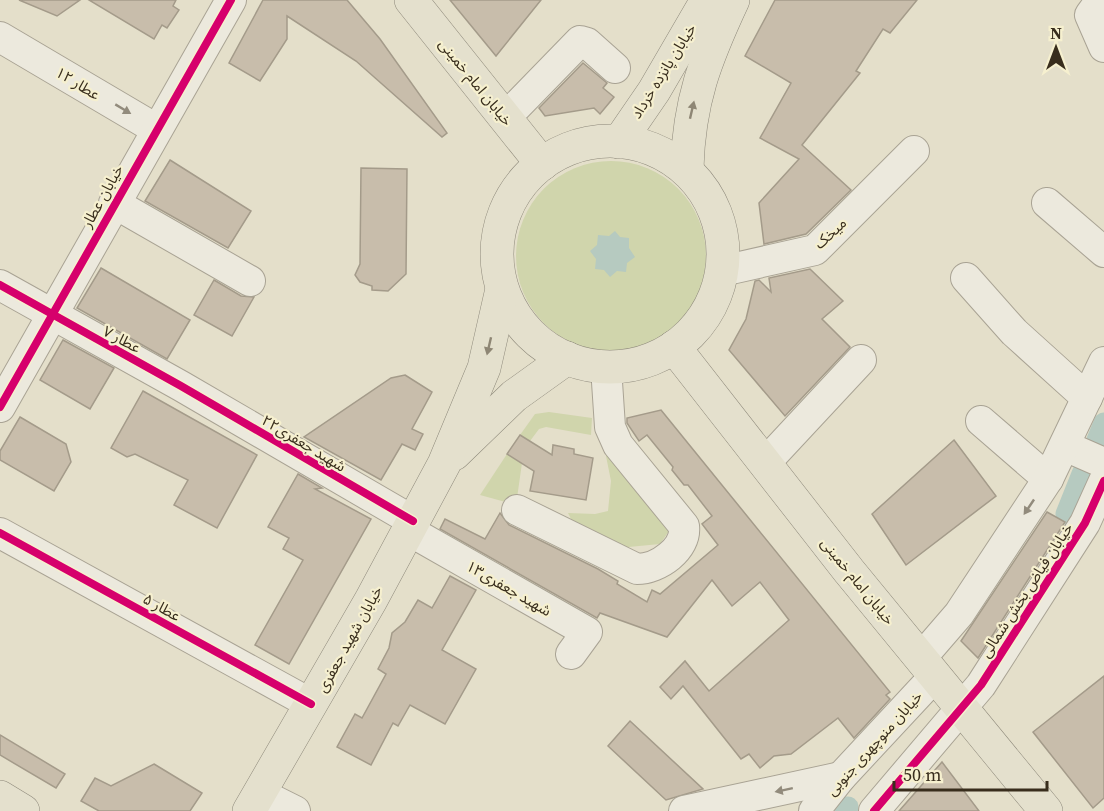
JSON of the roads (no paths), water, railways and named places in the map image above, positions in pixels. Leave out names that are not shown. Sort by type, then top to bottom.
[{"type":"main road","name":"خیابان امام خمینی","points":[[411,0],[542,164]]},
{"type":"main road","name":"خیابان پانزده خرداد","points":[[619,142],[654,91],[708,2]]},
{"type":"main road","name":"خیابان پانزده خرداد","points":[[687,168],[688,128],[697,89],[714,42],[708,2]]},
{"type":"main road","points":[[619,142],[645,147],[687,168],[712,206],[722,238],[722,271],[708,309],[697,327],[674,347],[653,359],[630,365],[606,367],[567,358],[536,340],[515,316],[502,289],[497,261],[498,234],[507,207],[521,184],[542,164],[565,150],[591,143],[619,142]]},
{"type":"main road","name":"خیابان شهید جعفری","points":[[254,802],[444,464],[484,368],[502,289]]},
{"type":"main road","name":"خیابان امام خمینی","points":[[674,347],[928,667],[1046,811]]},
{"type":"main road","name":"خیابان شهید جعفری","points":[[444,464],[514,396],[567,358]]},
{"type":"main road","points":[[0,797],[23,811]]},
{"type":"street","name":"خیابان عطار","points":[[0,406],[231,0]]},
{"type":"street","points":[[1101,0],[1090,15],[1104,47]]},
{"type":"street","name":"عطار ۱۲","points":[[0,37],[156,129]]},
{"type":"street","points":[[505,118],[575,44],[588,43],[615,68]]},
{"type":"street","name":"میخک","points":[[722,271],[815,250],[914,151]]},
{"type":"street","points":[[114,203],[250,281]]},
{"type":"street","points":[[1047,203],[1104,252]]},
{"type":"street","points":[[966,278],[1014,332],[1087,398]]},
{"type":"street","name":"عطار ۷","points":[[0,285],[50,315],[181,386]]},
{"type":"street","points":[[765,463],[861,360]]},
{"type":"street","points":[[928,667],[958,614],[1048,478],[1104,362]]},
{"type":"street","points":[[517,510],[637,569],[651,569],[681,545],[685,534],[684,526],[618,445],[610,428],[606,367]]},
{"type":"street","name":"شهید جعفری۲۲","points":[[181,386],[411,525]]},
{"type":"street","points":[[981,421],[1048,478]]},
{"type":"street","points":[[1065,446],[1104,463]]},
{"type":"street","name":"خیابان فیاض بخش شمالی","points":[[961,707],[981,685],[1095,532],[1104,481]]},
{"type":"street","name":"شهید جعفری۱۳","points":[[411,525],[587,632],[571,654]]},
{"type":"street","name":"عطار ۵","points":[[0,533],[311,704]]},
{"type":"street","name":"خیابان منوچهری جنوبی","points":[[814,811],[928,667]]},
{"type":"street","points":[[874,811],[961,707]]},
{"type":"street","points":[[684,811],[841,777]]},
{"type":"street","points":[[254,802],[295,811]]},
{"type":"waterway","points":[[1097,440],[1104,423]]},
{"type":"waterway","points":[[1066,514],[1082,474]]},
{"type":"waterway","points":[[845,811],[848,807]]}]
